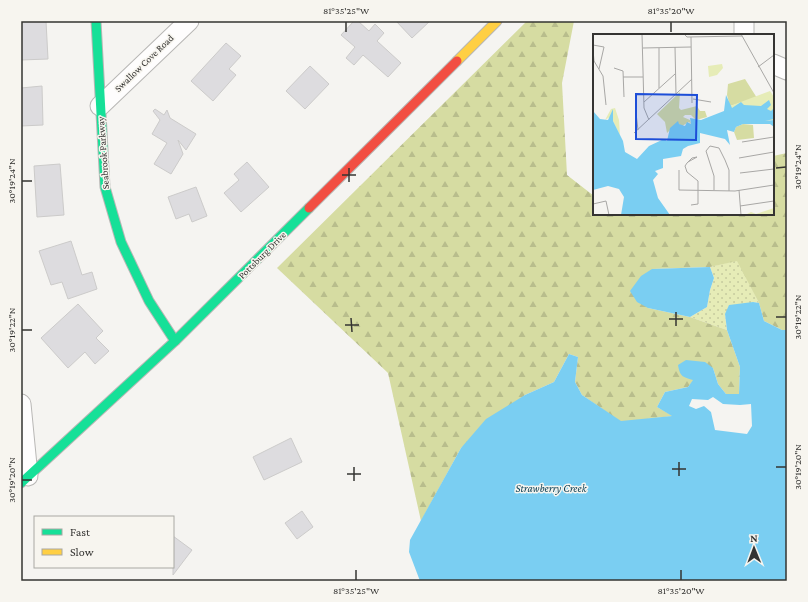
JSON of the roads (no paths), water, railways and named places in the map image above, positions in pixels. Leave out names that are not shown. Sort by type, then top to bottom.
[{"type":"street","name":"Seabrook Parkway","points":[[96,21],[105,188],[121,242],[149,301],[175,341]]},
{"type":"street","name":"Swallow Cove Road","points":[[100,106],[189,21]]},
{"type":"street","name":"Pottsburg Drive","points":[[24,480],[175,341],[497,21]]},
{"type":"street","points":[[744,21],[744,34]]},
{"type":"street","points":[[774,64],[787,70]]},
{"type":"street","points":[[21,404],[24,480]]},
{"type":"water","points":[[710,267],[714,278],[707,307],[690,317],[648,308],[637,302],[630,291],[641,276],[652,269]]},
{"type":"water","name":"Strawberry Creek","points":[[753,302],[759,303],[764,321],[782,330],[787,330],[787,581],[420,581],[409,552],[410,540],[461,448],[486,419],[525,395],[554,382],[569,354],[578,357],[575,382],[582,395],[621,421],[672,416],[657,407],[665,392],[688,387],[693,380],[684,377],[680,372],[678,365],[686,360],[705,362],[713,368],[718,384],[726,394],[739,394],[740,367],[727,330],[725,314],[729,305]],"holes":[[[713,397],[723,404],[751,404],[752,426],[747,434],[715,430],[711,412],[704,406],[696,409],[689,406],[692,399],[708,400]]]}]
